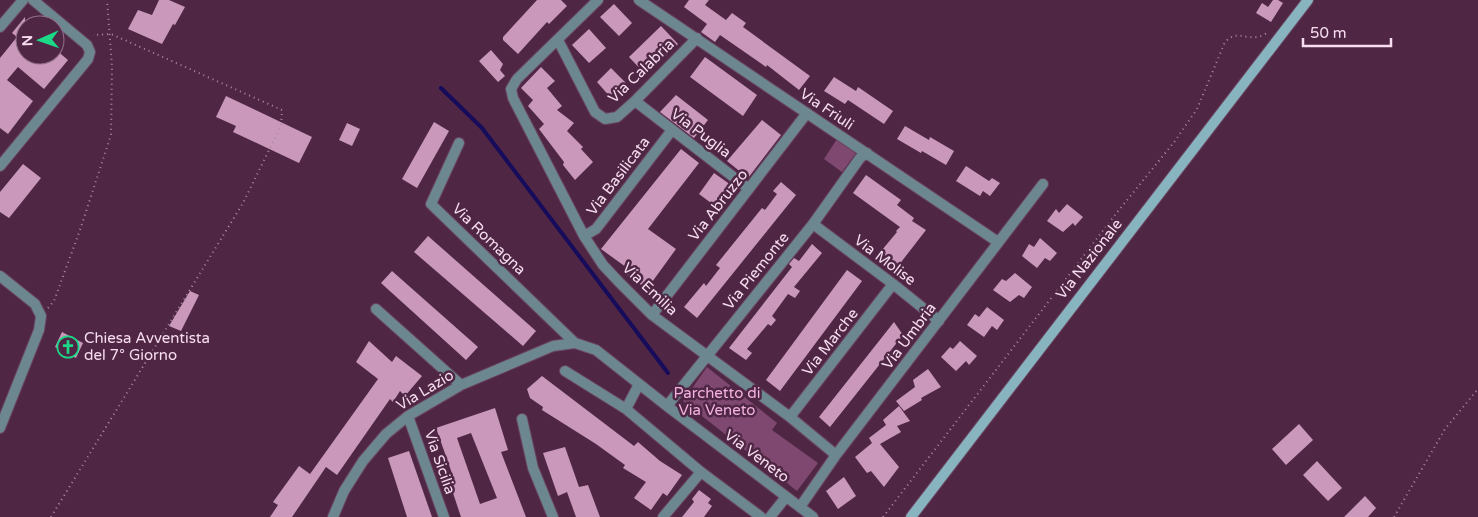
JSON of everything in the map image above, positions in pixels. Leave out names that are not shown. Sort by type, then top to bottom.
[{"type":"main road","name":"Via Nazionale","points":[[911,517],[1308,0]]},
{"type":"street","points":[[0,27],[23,0]]},
{"type":"street","points":[[0,166],[88,59],[90,52],[88,45],[33,0]]},
{"type":"street","points":[[558,40],[598,0]]},
{"type":"street","name":"Via Friuli","points":[[639,0],[998,242]]},
{"type":"street","name":"Via Calabria","points":[[558,40],[595,112],[605,119],[617,117],[636,101],[697,38]]},
{"type":"street","name":"Via Emilia","points":[[558,40],[517,79],[511,89],[584,236],[603,265],[652,315],[790,417],[836,456]]},
{"type":"street","name":"Via Puglia","points":[[636,101],[749,189]]},
{"type":"street","name":"Via Abruzzo","points":[[652,315],[807,113]]},
{"type":"street","name":"Via Basilicata","points":[[584,236],[596,229],[672,130]]},
{"type":"street","name":"Via Romagna","points":[[459,144],[431,204],[575,342]]},
{"type":"street","name":"Via Piemonte","points":[[667,406],[813,224],[860,158],[867,153]]},
{"type":"street","name":"Via Umbria","points":[[800,507],[836,456],[1043,184]]},
{"type":"street","name":"Via Molise","points":[[813,224],[939,321]]},
{"type":"street","points":[[0,276],[35,304],[41,316],[39,330],[0,428]]},
{"type":"street","name":"Via Marche","points":[[790,417],[893,284]]},
{"type":"street","points":[[376,309],[461,385]]},
{"type":"street","name":"Via Veneto","points":[[575,342],[596,350],[814,517]]},
{"type":"street","name":"Via Lazio","points":[[333,517],[344,492],[363,462],[386,434],[408,416],[461,385],[553,346],[575,342]]},
{"type":"street","points":[[565,371],[626,409],[701,472],[761,517]]},
{"type":"street","points":[[626,409],[639,384]]},
{"type":"street","name":"Via Sicilia","points":[[408,416],[444,517]]},
{"type":"street","points":[[522,419],[533,468],[553,517]]},
{"type":"street","points":[[663,517],[701,472]]},
{"type":"street","name":"Via Veneto","points":[[770,517],[786,497]]},
{"type":"path","points":[[41,316],[54,301],[80,230],[111,135],[111,34],[107,0]]},
{"type":"path","points":[[883,517],[1115,215],[1175,141],[1197,110],[1224,42],[1230,37],[1237,35],[1257,37],[1268,33],[1274,26]]},
{"type":"path","points":[[51,517],[243,203],[282,126],[282,110],[111,34],[89,35],[79,38]]},
{"type":"path","points":[[1394,517],[1445,429],[1478,389]]},
{"type":"green space","points":[[837,139],[856,153],[842,172],[824,159]]},
{"type":"green space","name":"Parchetto di Via Veneto","points":[[707,367],[777,423],[772,430],[818,463],[797,491],[683,401]]},
{"type":"building","points":[[159,0],[169,0],[185,7],[162,44],[128,29],[138,10],[152,15]]},
{"type":"building","points":[[537,0],[561,0],[567,6],[549,24],[547,22],[518,54],[503,40],[503,37]]},
{"type":"building","points":[[689,0],[709,0],[705,5],[726,20],[732,13],[746,23],[743,27],[810,76],[799,90],[767,65],[766,67],[720,35],[715,42],[701,32],[707,24],[684,7]]},
{"type":"building","points":[[1273,0],[1283,3],[1271,22],[1256,13],[1262,3],[1268,7]]},
{"type":"building","points":[[614,4],[632,23],[619,36],[600,17]]},
{"type":"building","points":[[661,26],[678,44],[646,75],[629,57]]},
{"type":"building","points":[[589,29],[606,48],[589,63],[572,45]]},
{"type":"building","points":[[15,39],[15,65],[64,65],[44,89],[18,67],[7,80],[33,101],[8,134],[0,128],[0,58]]},
{"type":"building","points":[[491,50],[503,64],[500,70],[505,76],[498,82],[479,61]]},
{"type":"building","points":[[705,57],[757,95],[743,116],[690,77]]},
{"type":"building","points":[[541,67],[555,81],[547,88],[562,106],[557,110],[574,123],[567,131],[583,147],[581,149],[593,162],[575,180],[539,129],[544,124],[528,106],[533,100],[521,88]]},
{"type":"building","points":[[611,68],[626,83],[611,98],[597,82]]},
{"type":"building","points":[[834,77],[856,91],[858,87],[893,111],[884,124],[848,100],[845,104],[824,91]]},
{"type":"building","points":[[676,95],[708,120],[694,138],[660,112]]},
{"type":"building","points":[[226,96],[312,137],[299,163],[233,132],[236,126],[216,117]]},
{"type":"building","points":[[762,120],[781,135],[748,178],[727,161]]},
{"type":"building","points":[[434,122],[449,131],[417,188],[402,179]]},
{"type":"building","points":[[347,123],[360,129],[352,146],[339,140]]},
{"type":"building","points":[[905,126],[929,140],[930,137],[954,151],[946,165],[897,139]]},
{"type":"building","points":[[681,149],[699,163],[648,229],[676,249],[647,289],[627,275],[630,270],[601,249]]},
{"type":"building","points":[[23,164],[41,178],[9,218],[0,212],[0,192]]},
{"type":"building","points":[[966,166],[989,181],[992,178],[1000,183],[990,196],[983,191],[980,196],[956,181]]},
{"type":"building","points":[[714,173],[731,185],[715,206],[699,194]]},
{"type":"building","points":[[866,175],[901,200],[897,205],[914,218],[912,221],[926,230],[895,270],[877,256],[900,227],[853,193]]},
{"type":"building","points":[[781,182],[796,195],[697,318],[684,307],[704,283],[706,286],[720,268],[716,265],[762,208],[765,210],[777,194],[773,191]]},
{"type":"building","points":[[1067,204],[1083,217],[1075,226],[1073,223],[1063,232],[1047,221],[1056,209],[1059,213]]},
{"type":"building","points":[[428,236],[536,331],[523,346],[414,252]]},
{"type":"building","points":[[1040,238],[1057,253],[1050,261],[1045,258],[1037,268],[1022,256],[1029,244],[1034,247]]},
{"type":"building","points":[[812,244],[822,253],[794,287],[800,291],[795,298],[788,294],[772,316],[776,320],[771,326],[768,324],[747,349],[752,353],[746,360],[729,348],[792,267],[789,264],[794,258],[799,261]]},
{"type":"building","points":[[847,270],[862,281],[780,391],[766,380]]},
{"type":"building","points":[[392,271],[478,347],[466,360],[381,283]]},
{"type":"building","points":[[1015,273],[1032,287],[1024,298],[1019,295],[1010,302],[993,290],[1002,279],[1006,281]]},
{"type":"building","points":[[190,291],[199,295],[181,331],[169,326]]},
{"type":"building","points":[[987,307],[1004,320],[997,330],[992,326],[984,337],[967,325],[975,314],[979,317]]},
{"type":"building","points":[[894,322],[903,335],[830,427],[819,417]]},
{"type":"building","name":"Chiesa Avventista del 7° Giorno","points":[[62,332],[83,343],[76,358],[55,347]]},
{"type":"building","points":[[369,341],[392,362],[396,356],[422,376],[405,396],[400,391],[393,402],[390,399],[337,475],[326,467],[292,517],[270,517],[278,505],[273,502],[299,466],[310,474],[378,379],[356,362]]},
{"type":"building","points":[[960,341],[977,356],[969,365],[966,361],[956,371],[941,357],[950,347],[953,349]]},
{"type":"building","points":[[928,369],[941,387],[921,398],[922,400],[904,411],[896,401],[915,387],[913,380]]},
{"type":"building","points":[[542,376],[634,446],[638,442],[660,461],[682,475],[667,496],[663,493],[651,510],[634,498],[646,482],[623,468],[625,465],[596,444],[542,410],[543,407],[530,398],[527,389]]},
{"type":"building","points":[[899,406],[910,421],[897,426],[901,432],[880,444],[899,467],[884,487],[871,471],[867,473],[855,457],[872,443],[869,438],[886,425],[883,420]]},
{"type":"building","points":[[495,408],[508,450],[501,452],[526,517],[461,517],[449,481],[454,479],[436,428]],"holes":[[[471,433],[497,498],[480,504],[457,438]]]},
{"type":"building","points":[[1299,424],[1313,440],[1286,465],[1272,449]]},
{"type":"building","points":[[565,447],[579,487],[588,485],[600,517],[576,517],[567,492],[558,496],[543,453]]},
{"type":"building","points":[[409,451],[432,517],[407,517],[388,458]]},
{"type":"building","points":[[1317,461],[1342,488],[1328,501],[1303,475]]},
{"type":"building","points":[[844,477],[856,496],[838,509],[826,491]]},
{"type":"building","points":[[699,490],[711,499],[708,503],[712,506],[704,517],[682,517],[694,502],[692,499]]},
{"type":"building","points":[[1365,496],[1376,508],[1368,517],[1344,517]]},
{"type":"waterway","points":[[441,88],[482,128],[668,373]]},
{"type":"place","name":"Chiesa Avventista del 7° Giorno","points":[[68,347]]}]
